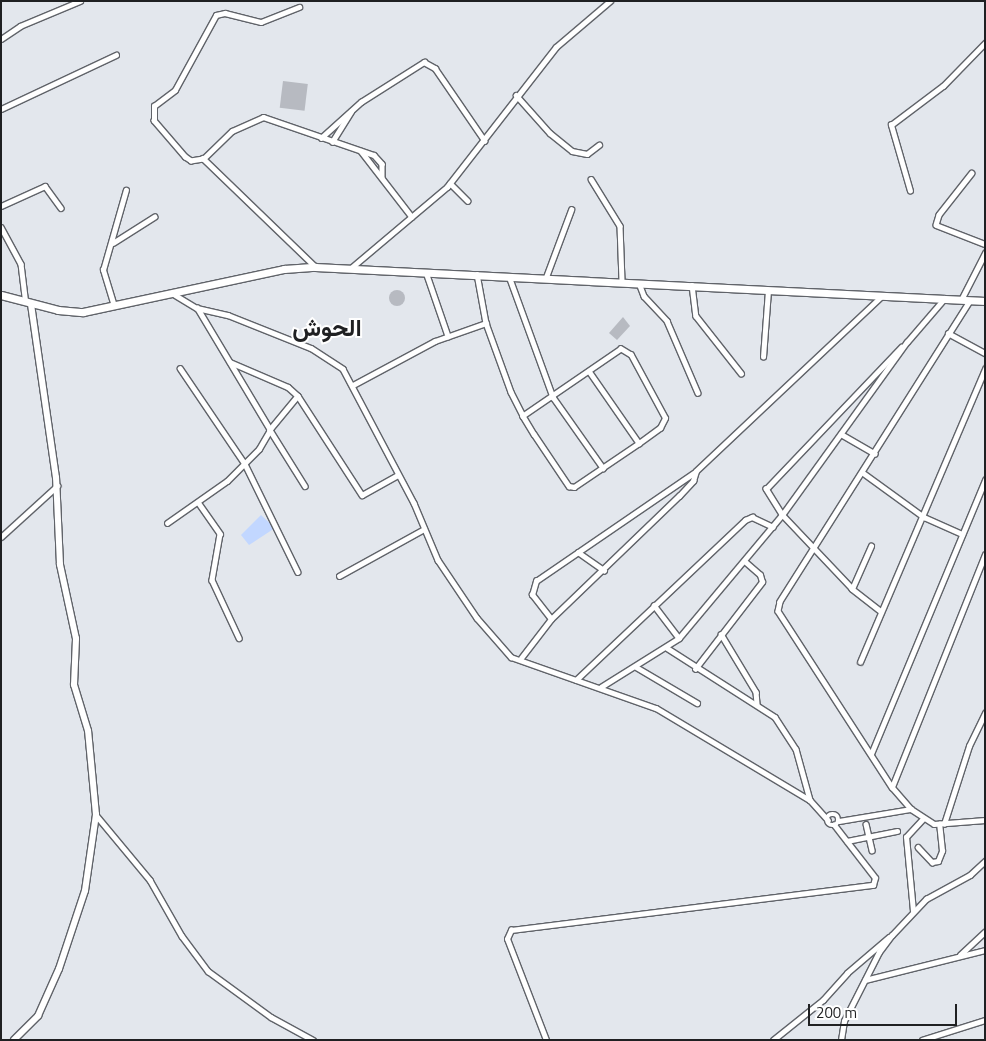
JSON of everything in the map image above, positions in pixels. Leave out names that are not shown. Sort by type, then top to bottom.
[{"type":"main road","points":[[1,295],[70,312],[114,308],[284,269],[315,267],[546,277],[768,290],[886,293],[985,301]]},
{"type":"street","points":[[1,39],[20,26],[80,1]]},
{"type":"street","points":[[351,268],[450,183],[485,141],[516,95],[564,38],[610,1]]},
{"type":"street","points":[[298,7],[259,22],[225,13],[216,15],[175,90],[154,106],[154,120],[185,157],[191,161],[202,159],[232,131],[259,117],[361,151],[380,160],[382,177]]},
{"type":"street","points":[[910,191],[891,124],[943,86],[985,44]]},
{"type":"street","points":[[1,109],[116,55]]},
{"type":"street","points":[[321,138],[350,112],[415,66],[428,63],[485,141]]},
{"type":"street","points":[[516,95],[550,133],[572,151],[586,154],[599,145]]},
{"type":"street","points":[[332,142],[350,112]]},
{"type":"street","points":[[361,151],[412,217]]},
{"type":"street","points":[[202,159],[315,267]]},
{"type":"street","points":[[972,173],[939,215],[936,225],[985,244]]},
{"type":"street","points":[[591,179],[620,226],[622,281]]},
{"type":"street","points":[[450,183],[468,201]]},
{"type":"street","points":[[1,206],[45,186],[61,208]]},
{"type":"street","points":[[114,308],[103,270],[113,243],[126,190]]},
{"type":"street","points":[[546,277],[571,210]]},
{"type":"street","points":[[113,243],[154,218]]},
{"type":"street","points":[[1,226],[21,264],[29,303],[57,486],[60,565],[76,639],[74,685],[88,730],[96,815],[85,892],[59,969],[38,1016],[14,1040]]},
{"type":"street","points":[[961,300],[985,254]]},
{"type":"street","points":[[426,272],[448,336]]},
{"type":"street","points":[[477,274],[486,323],[523,416],[569,486],[603,468],[639,443],[663,425],[665,418],[631,355],[621,350],[523,416]]},
{"type":"street","points":[[509,276],[553,397],[603,468]]},
{"type":"street","points":[[638,282],[644,296],[668,321],[698,393]]},
{"type":"street","points":[[692,285],[696,316],[740,373]]},
{"type":"street","points":[[763,357],[768,290]]},
{"type":"street","points":[[551,619],[533,598],[533,585],[696,471],[886,293]]},
{"type":"street","points":[[175,295],[197,308],[228,315],[322,353],[343,369],[353,385],[398,475],[438,560],[477,618],[511,657],[521,658],[576,680],[601,687],[671,716],[810,800],[834,825],[875,878],[874,885],[511,930],[507,939],[546,1040]]},
{"type":"street","points":[[601,687],[668,648],[679,638],[773,527],[907,342],[944,299]]},
{"type":"street","points":[[970,301],[948,333],[780,602],[779,615],[892,787],[911,809],[923,819],[941,824],[985,820]]},
{"type":"street","points":[[197,308],[305,486]]},
{"type":"street","points":[[353,385],[448,336],[486,323]]},
{"type":"street","points":[[948,333],[985,353]]},
{"type":"street","points":[[881,612],[852,589],[782,515],[769,496],[767,484],[907,342]]},
{"type":"street","points":[[230,362],[262,374],[298,396],[310,409],[359,493],[364,494],[398,475]]},
{"type":"street","points":[[180,368],[245,464],[298,572]]},
{"type":"street","points":[[860,662],[924,516],[985,369]]},
{"type":"street","points":[[590,371],[639,443]]},
{"type":"street","points":[[858,390],[867,396]]},
{"type":"street","points":[[167,523],[198,502],[245,464],[298,396]]},
{"type":"street","points":[[841,434],[874,454]]},
{"type":"street","points":[[521,658],[551,619],[679,496],[693,481],[696,471]]},
{"type":"street","points":[[862,472],[924,516],[962,534]]},
{"type":"street","points":[[871,754],[985,480]]},
{"type":"street","points":[[1,537],[57,486]]},
{"type":"street","points":[[667,491],[679,496]]},
{"type":"street","points":[[198,502],[220,534],[212,580],[239,638]]},
{"type":"street","points":[[576,680],[745,520],[752,517],[773,527]]},
{"type":"street","points":[[339,576],[424,528]]},
{"type":"street","points":[[852,589],[871,546]]},
{"type":"street","points":[[578,552],[604,570]]},
{"type":"street","points":[[892,787],[985,555]]},
{"type":"street","points":[[695,669],[762,582],[760,575],[745,562]]},
{"type":"street","points":[[654,605],[679,638]]},
{"type":"street","points":[[722,634],[756,692],[757,704]]},
{"type":"street","points":[[668,648],[695,669],[757,704],[775,717],[791,738],[804,770],[810,800]]},
{"type":"street","points":[[636,667],[697,703]]},
{"type":"street","points":[[918,847],[932,862],[937,862],[942,851],[941,824],[985,713]]},
{"type":"street","points":[[980,722],[985,727]]},
{"type":"street","points":[[817,807],[832,814],[839,821]]},
{"type":"street","points":[[834,825],[839,821],[911,809]]},
{"type":"street","points":[[828,820],[832,814]]},
{"type":"street","points":[[96,815],[150,880],[182,936],[208,971],[271,1017],[313,1040]]},
{"type":"street","points":[[913,911],[906,837],[923,819]]},
{"type":"street","points":[[866,824],[872,850]]},
{"type":"street","points":[[847,841],[897,832]]},
{"type":"street","points":[[841,1040],[844,1021],[892,935],[913,911],[985,861]]},
{"type":"street","points":[[958,957],[985,932]]},
{"type":"street","points":[[772,1040],[823,1000],[878,944],[892,935]]},
{"type":"street","points":[[866,980],[985,950]]},
{"type":"street","points":[[922,1040],[985,1020]]},
{"type":"shaded area","points":[[261,515],[275,528],[249,545],[241,535]]},
{"type":"building","points":[[283,81],[308,84],[305,111],[280,108]]},
{"type":"building","points":[[394,290],[400,290],[405,295],[403,304],[394,306],[389,301],[389,295]]},
{"type":"building","points":[[623,317],[630,326],[617,340],[609,333]]},
{"type":"district","name":"الحوش","points":[[327,328]]}]
